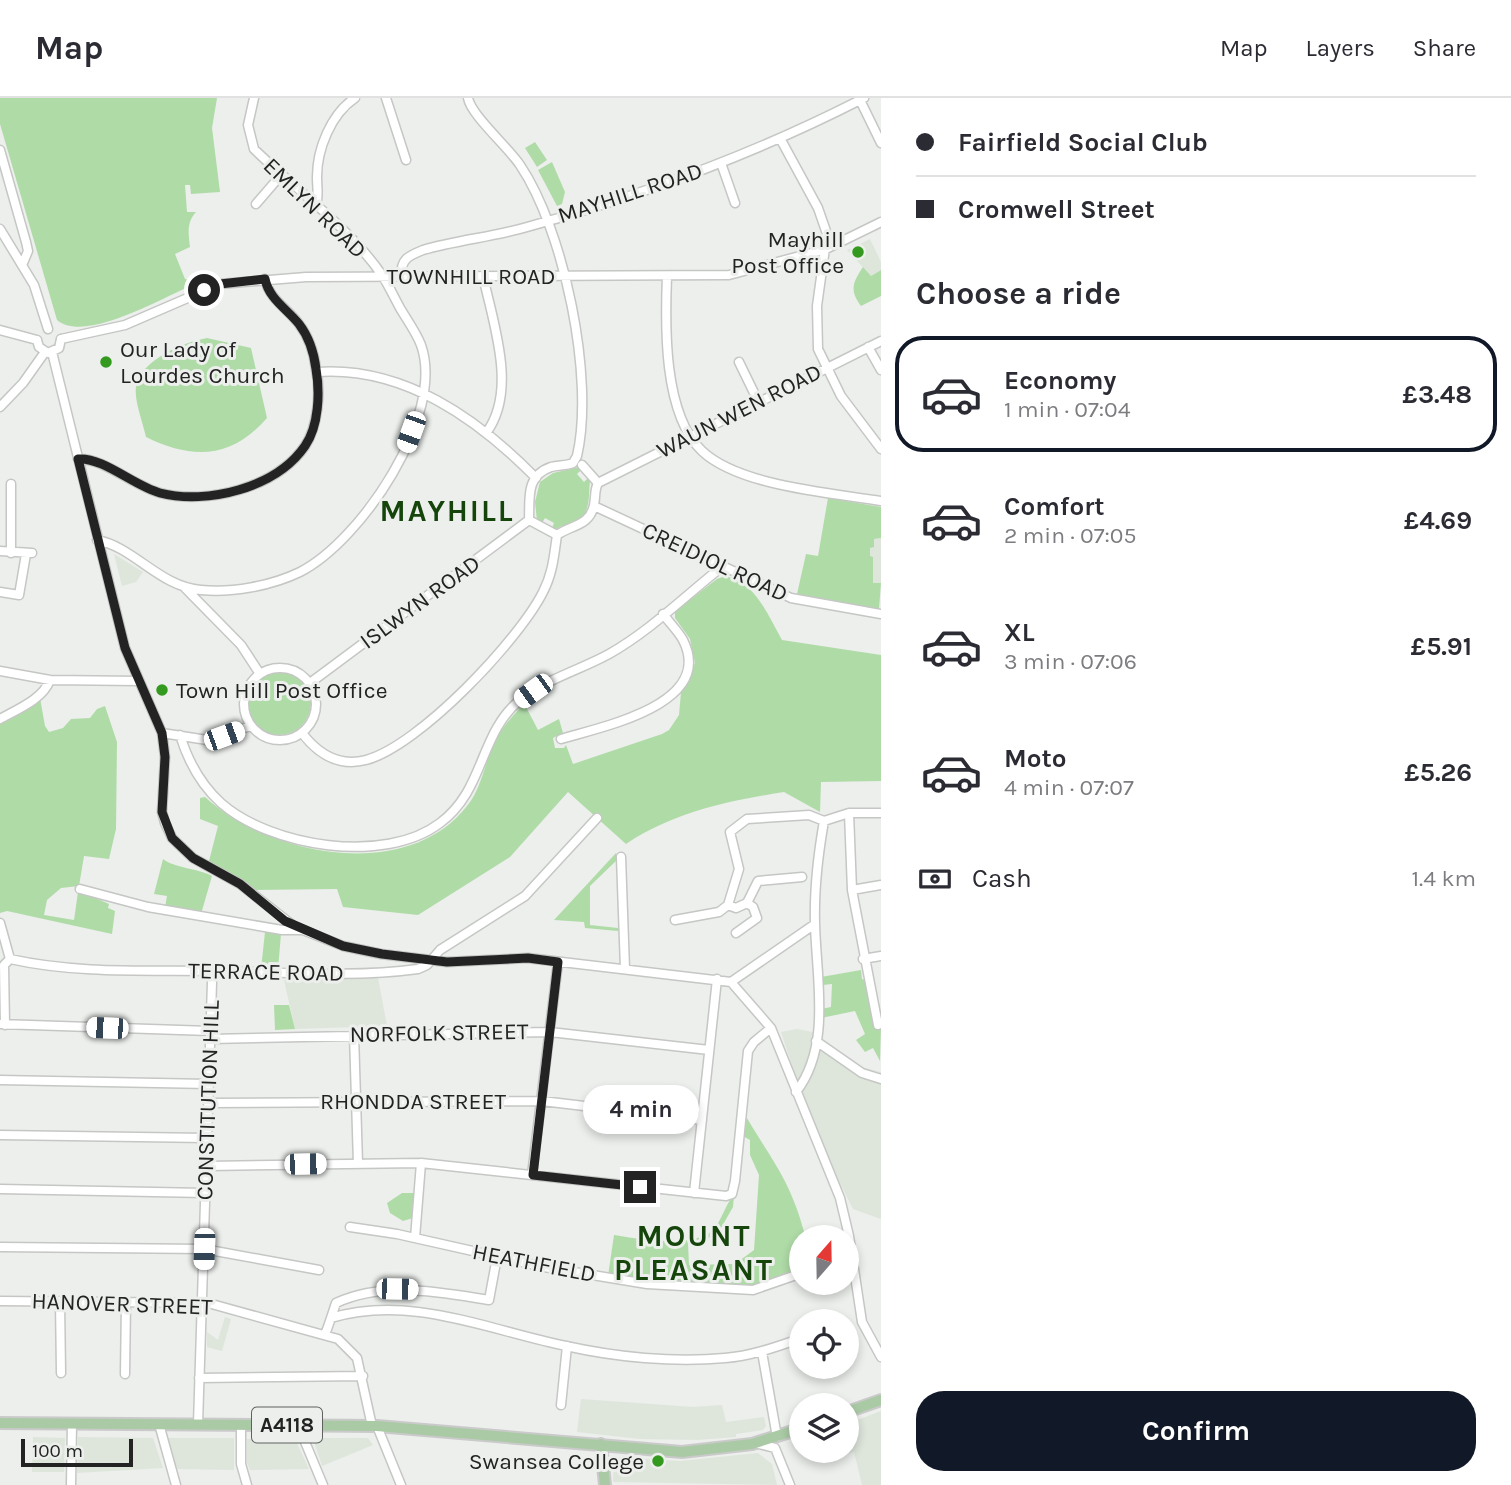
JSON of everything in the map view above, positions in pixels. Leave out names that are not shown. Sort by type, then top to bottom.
[{"type":"main road","points":[[859,1407],[881,1399]]},
{"type":"main road","name":"A4118","points":[[0,1423],[375,1426],[692,1451],[752,1444],[789,1433]]},
{"type":"main road","points":[[601,1444],[605,1485]]},
{"type":"street","name":"EMLYN ROAD","points":[[186,588],[242,588],[276,580],[301,571],[322,555],[362,518],[388,483],[406,447],[422,391],[424,362],[420,345],[383,276],[363,251],[254,149],[247,125],[254,98]]},
{"type":"street","points":[[316,205],[318,160],[327,134],[338,114],[355,98]]},
{"type":"street","points":[[386,98],[406,160]]},
{"type":"street","points":[[468,98],[471,110],[520,164],[535,190],[547,220],[573,308],[580,356],[581,437],[578,464]]},
{"type":"street","points":[[861,99],[881,143]]},
{"type":"street","name":"MAYHILL ROAD","points":[[401,276],[401,264],[407,257],[423,250],[547,220],[721,163],[781,140],[861,99]]},
{"type":"street","points":[[781,140],[818,208],[827,234],[816,327],[818,349],[841,396],[881,449]]},
{"type":"street","points":[[0,150],[28,251],[23,263]]},
{"type":"street","points":[[721,163],[735,203]]},
{"type":"street","points":[[256,205],[281,175]]},
{"type":"street","name":"TOWNHILL ROAD","points":[[61,339],[125,325],[220,284],[265,279],[383,276],[729,275],[826,250],[881,222]]},
{"type":"street","points":[[0,229],[34,285],[48,329]]},
{"type":"street","points":[[483,276],[499,354],[500,379],[496,415],[486,433]]},
{"type":"street","points":[[667,276],[667,366],[690,435],[712,459],[746,474],[881,501]]},
{"type":"street","points":[[78,459],[93,459],[144,488],[170,495],[199,495],[239,490],[267,477],[304,448],[311,434],[317,407],[317,372],[307,337],[270,294],[265,279]]},
{"type":"street","points":[[0,407],[49,352],[59,347],[61,339],[57,331],[48,329],[40,332],[37,340]]},
{"type":"street","points":[[0,330],[37,340],[49,352],[125,648],[162,733],[165,757],[162,812],[172,838],[193,858],[240,884],[285,921],[303,930],[343,946],[382,954],[430,959],[525,896],[597,818]]},
{"type":"street","name":"WAUN WEN ROAD","points":[[598,483],[826,366],[881,341]]},
{"type":"street","points":[[868,347],[881,370]]},
{"type":"street","points":[[739,362],[758,401]]},
{"type":"street","points":[[317,372],[369,376],[422,391],[486,433],[536,478]]},
{"type":"street","points":[[557,535],[529,520],[528,498],[536,478],[548,468],[578,464]]},
{"type":"street","points":[[557,535],[581,524],[594,506],[594,493],[598,483],[578,464]]},
{"type":"street","points":[[10,484],[11,553]]},
{"type":"street","name":"CREIDIOL ROAD","points":[[594,506],[791,598],[881,614]]},
{"type":"street","name":"ISLWYN ROAD","points":[[310,684],[529,520]]},
{"type":"street","points":[[302,733],[323,755],[348,761],[366,760],[425,724],[482,671],[530,614],[551,575],[557,535]]},
{"type":"street","points":[[97,540],[112,544],[136,562],[186,588],[241,645],[260,674]]},
{"type":"street","points":[[0,551],[29,554],[19,595],[0,592]]},
{"type":"street","points":[[180,735],[193,769],[207,789],[234,813],[254,824],[282,834],[332,845],[381,846],[408,840],[441,823],[469,794],[498,725],[517,702],[552,680],[609,654],[723,566]]},
{"type":"street","points":[[561,739],[648,712],[664,702],[683,682],[689,663],[683,641],[663,614]]},
{"type":"street","points":[[273,668],[287,668],[300,674],[310,684],[316,706],[310,725],[302,733],[283,740],[272,739],[251,726],[244,712],[244,696],[250,683],[260,674],[273,668]]},
{"type":"street","points":[[0,671],[50,680],[139,681]]},
{"type":"street","points":[[0,719],[47,690],[50,680]]},
{"type":"street","points":[[162,733],[207,740],[251,726]]},
{"type":"street","points":[[849,813],[852,890],[863,959],[870,976],[878,1025]]},
{"type":"street","points":[[675,920],[719,912],[728,905],[739,869],[730,832],[747,819],[809,815],[824,821],[849,813],[881,813]]},
{"type":"street","points":[[796,1092],[803,1082],[816,1041],[820,1009],[815,881],[824,821]]},
{"type":"street","points":[[621,857],[625,969]]},
{"type":"street","points":[[728,905],[736,908],[747,903],[758,881],[802,877]]},
{"type":"street","points":[[852,890],[881,885]]},
{"type":"street","points":[[80,889],[148,907],[282,930],[303,930]]},
{"type":"street","points":[[736,933],[757,918],[754,907],[747,903]]},
{"type":"street","points":[[0,923],[8,960],[2,1025]]},
{"type":"street","points":[[815,924],[731,982],[771,1028],[845,1213],[846,1225]]},
{"type":"street","points":[[863,959],[881,956]]},
{"type":"street","name":"TERRACE ROAD","points":[[8,960],[48,968],[114,971],[344,974],[418,969],[427,965],[430,959],[447,962],[528,958],[731,982]]},
{"type":"street","points":[[533,1175],[558,962]]},
{"type":"street","points":[[694,1193],[717,979]]},
{"type":"street","name":"CONSTITUTION HILL","points":[[198,1424],[212,982]]},
{"type":"street","name":"NORFOLK STREET","points":[[2,1025],[210,1035],[550,1032],[709,1050]]},
{"type":"street","points":[[206,1166],[421,1163],[726,1196],[732,1194],[748,1051],[754,1042],[771,1028]]},
{"type":"street","points":[[354,1034],[358,1164]]},
{"type":"street","points":[[816,1041],[862,1073],[881,1079]]},
{"type":"street","points":[[0,1080],[209,1084]]},
{"type":"street","name":"RHONDDA STREET","points":[[208,1103],[356,1100],[542,1101],[702,1120]]},
{"type":"street","points":[[0,1135],[207,1138]]},
{"type":"street","points":[[415,1238],[421,1163]]},
{"type":"street","points":[[0,1189],[205,1193]]},
{"type":"street","name":"HEATHFIELD","points":[[350,1227],[598,1277],[721,1290],[753,1290],[789,1278]]},
{"type":"street","points":[[0,1248],[204,1249],[319,1270]]},
{"type":"street","points":[[325,1335],[336,1303],[371,1291],[412,1290],[489,1300],[497,1257]]},
{"type":"street","points":[[857,1295],[862,1322],[881,1357]]},
{"type":"street","name":"HANOVER STREET","points":[[0,1301],[202,1302],[338,1339],[353,1350],[363,1376],[375,1426],[401,1485]]},
{"type":"street","points":[[60,1301],[61,1373]]},
{"type":"street","points":[[125,1374],[126,1302]]},
{"type":"street","points":[[331,1318],[377,1308],[405,1308],[567,1346],[664,1358],[724,1359],[762,1352],[789,1343]]},
{"type":"street","points":[[561,1405],[567,1346]]},
{"type":"street","points":[[762,1352],[777,1437]]},
{"type":"street","points":[[199,1378],[363,1376]]},
{"type":"street","points":[[72,1423],[73,1485]]},
{"type":"street","points":[[159,1424],[176,1485]]},
{"type":"street","points":[[241,1425],[241,1464],[247,1485]]},
{"type":"street","points":[[298,1425],[323,1485]]},
{"type":"street","points":[[752,1444],[775,1448],[790,1485]]},
{"type":"shaded area","points":[[870,239],[881,262],[881,270],[871,276],[847,250]]},
{"type":"shaded area","points":[[881,538],[881,583],[873,583],[873,557],[870,557],[870,547],[873,547],[874,539]]},
{"type":"shaded area","points":[[114,554],[143,572],[136,582],[122,586]]},
{"type":"shaded area","points":[[378,978],[387,1026],[295,1029],[284,980]]},
{"type":"shaded area","points":[[797,1029],[812,1032],[861,1067],[881,1072],[881,1219],[853,1209],[830,1163],[802,1096],[781,1032]]},
{"type":"shaded area","points":[[225,1317],[231,1319],[222,1351],[207,1347],[207,1332],[218,1340]]},
{"type":"shaded area","points":[[581,1399],[693,1407],[722,1405],[726,1422],[764,1417],[766,1426],[763,1430],[736,1434],[736,1437],[697,1440],[640,1439],[577,1432]]},
{"type":"shaded area","points":[[881,1411],[881,1485],[862,1485],[857,1463],[859,1463],[859,1419]]},
{"type":"shaded area","points":[[33,1437],[65,1438],[64,1472],[32,1472]]},
{"type":"shaded area","points":[[78,1437],[153,1438],[163,1468],[77,1473]]},
{"type":"shaded area","points":[[167,1438],[234,1438],[234,1470],[177,1469]]},
{"type":"shaded area","points":[[313,1438],[368,1438],[373,1445],[322,1466]]},
{"type":"shaded area","points":[[247,1439],[295,1439],[309,1469],[250,1470],[247,1463]]},
{"type":"shaded area","points":[[758,1453],[772,1464],[777,1485],[613,1482],[614,1457],[680,1461]]},
{"type":"green space","points":[[0,98],[217,98],[212,128],[220,192],[191,194],[190,185],[185,185],[187,212],[196,212],[189,228],[190,247],[175,254],[185,279],[191,280],[193,285],[104,323],[70,326],[57,320],[0,124]]},
{"type":"green space","points":[[535,142],[547,160],[537,167],[525,148]]},
{"type":"green space","points":[[552,162],[565,192],[562,204],[557,206],[538,170]]},
{"type":"green space","points":[[863,267],[871,276],[881,270],[881,296],[861,306],[854,286]]},
{"type":"green space","points":[[207,338],[251,348],[267,418],[240,442],[211,452],[180,450],[146,437],[136,399],[139,377],[164,354]]},
{"type":"green space","points":[[579,467],[581,470],[577,474],[584,482],[588,478],[590,481],[588,507],[582,517],[555,530],[552,528],[554,523],[545,518],[542,523],[537,521],[535,502],[540,482],[553,473]]},
{"type":"green space","points":[[828,498],[881,507],[881,538],[874,539],[874,547],[870,548],[870,556],[873,557],[873,583],[881,583],[879,609],[797,594],[806,554],[818,556]]},
{"type":"green space","points":[[725,576],[736,579],[753,593],[782,640],[881,655],[881,781],[821,782],[820,812],[784,792],[742,799],[682,816],[626,844],[568,792],[510,857],[418,915],[343,907],[337,889],[253,890],[209,861],[218,826],[200,819],[200,798],[205,797],[232,817],[264,834],[300,846],[337,852],[374,853],[409,846],[441,830],[467,806],[497,737],[524,703],[538,730],[559,719],[563,733],[553,738],[555,748],[564,748],[566,745],[573,764],[662,734],[669,730],[679,715],[681,692],[695,663],[690,639],[675,618],[675,611],[717,579]]},
{"type":"green space","points":[[279,671],[302,680],[311,703],[302,726],[279,735],[256,726],[247,703],[256,680]]},
{"type":"green space","points":[[40,698],[45,726],[49,732],[63,728],[71,719],[90,718],[97,709],[105,706],[117,742],[116,829],[109,859],[84,856],[79,886],[61,888],[47,900],[44,915],[74,920],[78,892],[82,892],[109,904],[108,908],[115,911],[112,934],[7,911],[0,913],[0,722]]},
{"type":"green space","points":[[616,853],[617,860],[590,886],[590,925],[618,928],[618,931],[585,928],[584,922],[554,920]]},
{"type":"green space","points":[[163,859],[212,876],[201,914],[165,907],[167,896],[154,894]]},
{"type":"green space","points":[[265,932],[281,934],[278,969],[261,969]]},
{"type":"green space","points":[[861,970],[862,979],[868,981],[881,1027],[880,1061],[873,1048],[865,1052],[856,1040],[865,1034],[855,1011],[821,1018],[821,1009],[831,1007],[832,984],[823,985],[821,977]]},
{"type":"green space","points":[[274,1005],[289,1005],[295,1029],[275,1030]]},
{"type":"green space","points":[[747,1118],[780,1173],[799,1216],[802,1225],[789,1225],[789,1274],[755,1286],[700,1287],[608,1276],[614,1235],[666,1241],[695,1239],[715,1228],[734,1195],[733,1207],[717,1235],[688,1244],[689,1265],[735,1264],[754,1250],[759,1175],[750,1155],[750,1140],[741,1135]]},
{"type":"green space","points":[[402,1193],[415,1193],[413,1218],[403,1221],[390,1213],[387,1203]]},
{"type":"place","name":"Mayhill Post Office","points":[[858,252]]},
{"type":"place","name":"Our Lady of Lourdes Church","points":[[106,362]]},
{"type":"place","name":"Town Hill Post Office","points":[[162,690]]},
{"type":"place","name":"Swansea College","points":[[658,1461]]},
{"type":"district","name":"MAYHILL","points":[[447,511]]},
{"type":"district","name":"MOUNT PLEASANT","points":[[694,1253]]},
{"type":"route","points":[[204,290],[220,284],[265,279],[270,294],[299,324],[307,337],[317,372],[317,407],[311,434],[304,448],[267,477],[239,490],[221,494],[178,496],[162,493],[144,488],[93,459],[78,459],[125,648],[162,733],[165,757],[162,812],[169,833],[193,858],[240,884],[285,921],[343,946],[447,962],[528,958],[558,962],[533,1175],[640,1187]]}]
